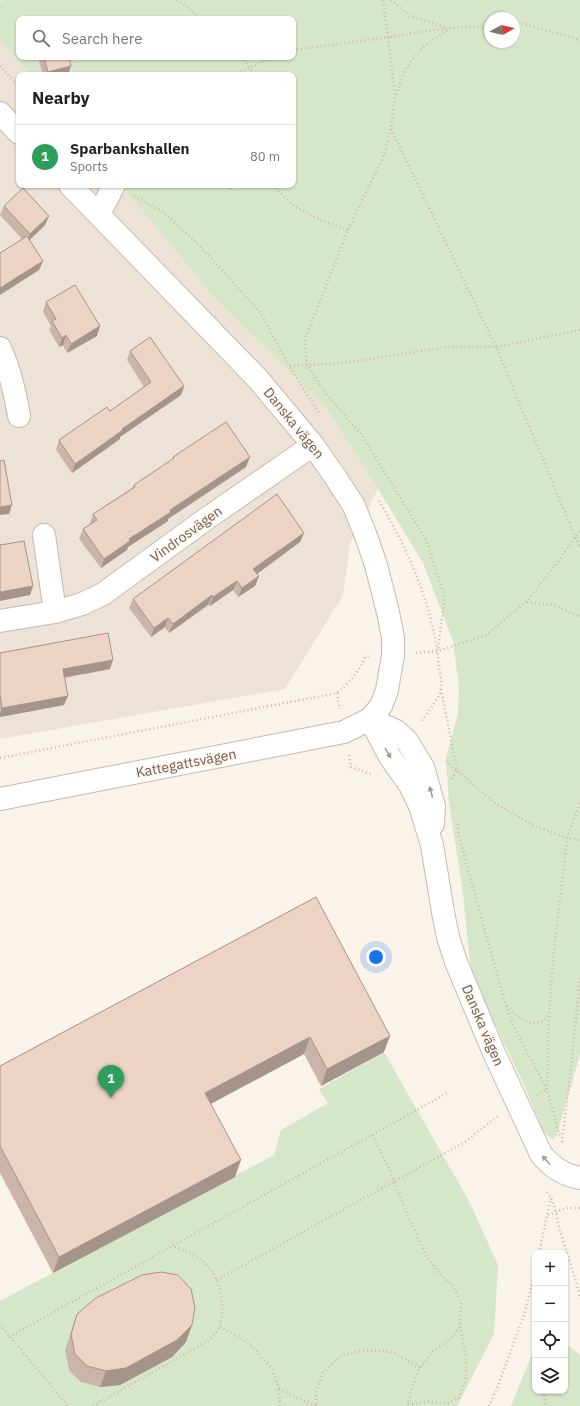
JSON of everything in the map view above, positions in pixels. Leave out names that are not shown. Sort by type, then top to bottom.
[{"type":"street","points":[[0,113],[16,130]]},
{"type":"street","name":"Danska vägen","points":[[73,188],[258,379],[313,445],[354,506],[376,565],[393,638],[394,655],[387,690],[381,706],[370,719],[390,757],[410,785],[420,806],[432,845],[448,937],[456,962],[494,1053],[541,1154],[548,1164],[558,1170],[580,1178]]},
{"type":"street","points":[[99,214],[112,188]]},
{"type":"street","points":[[0,348],[7,362],[13,383],[19,416]]},
{"type":"street","name":"Vindrosvägen","points":[[0,622],[54,612],[82,604],[103,594],[206,519],[313,445]]},
{"type":"street","points":[[44,535],[54,612]]},
{"type":"street","name":"Kattegattsvägen","points":[[0,798],[123,776],[344,732],[370,719]]},
{"type":"path","points":[[177,0],[199,16]]},
{"type":"path","points":[[383,0],[395,96],[391,128],[384,155],[348,230],[305,339],[307,365],[328,395],[364,438],[426,540],[445,597],[438,650]]},
{"type":"path","points":[[391,0],[410,16],[449,28]]},
{"type":"path","points":[[520,24],[580,40]]},
{"type":"path","points":[[296,50],[449,28],[484,26]]},
{"type":"path","points":[[395,96],[405,70],[422,48],[449,28]]},
{"type":"path","points":[[244,60],[252,72]]},
{"type":"path","points":[[239,72],[267,60]]},
{"type":"path","points":[[0,66],[16,84]]},
{"type":"path","points":[[391,128],[496,347],[580,548]]},
{"type":"path","points":[[276,188],[291,204],[320,220],[348,230]]},
{"type":"path","points":[[289,366],[344,364],[446,347],[496,347],[580,330]]},
{"type":"path","points":[[0,758],[337,692],[349,683],[360,669],[365,657],[438,650],[486,635],[526,602],[555,566],[580,530]]},
{"type":"path","points":[[526,602],[554,605],[580,617]]},
{"type":"path","points":[[441,689],[457,770],[452,779],[453,786]]},
{"type":"path","points":[[440,756],[496,804],[535,826],[567,838],[580,840]]},
{"type":"path","points":[[547,1090],[549,1015],[553,959],[567,838],[580,803]]},
{"type":"path","points":[[458,822],[459,836],[506,1006],[513,1025],[547,1090],[562,1143],[580,977]]},
{"type":"path","points":[[506,1006],[517,1016],[537,1024],[544,1021],[549,1015]]},
{"type":"path","points":[[9,1337],[449,1092]]},
{"type":"path","points":[[217,1280],[465,1142],[500,1115]]},
{"type":"path","points":[[372,1135],[388,1166],[407,1214],[426,1255],[438,1272],[454,1287],[461,1303],[460,1326],[466,1358],[466,1377],[458,1398],[447,1403],[428,1402],[407,1405],[412,1386],[420,1368],[433,1352],[451,1339],[460,1326]]},
{"type":"path","points":[[540,1250],[558,1170]]},
{"type":"path","points":[[547,1216],[566,1208],[580,1208]]},
{"type":"path","points":[[93,1406],[209,1340],[220,1326],[222,1314],[221,1295],[217,1280],[206,1264],[191,1254],[172,1246]]},
{"type":"path","points":[[489,1406],[525,1312],[532,1283]]},
{"type":"path","points":[[0,1325],[68,1406]]},
{"type":"path","points":[[220,1326],[241,1338],[255,1349],[272,1369],[279,1388],[280,1406]]},
{"type":"path","points":[[279,1388],[296,1398],[317,1405],[316,1392],[324,1372],[340,1356],[365,1350],[392,1352],[420,1368]]},
{"type":"path","points":[[544,1394],[545,1406]]},
{"type":"shaded area","points":[[0,39],[28,72],[16,72],[16,188],[123,188],[214,297],[325,406],[378,489],[350,544],[343,595],[285,689],[0,739]]},
{"type":"green space","points":[[4,0],[580,0],[580,1054],[557,1135],[553,1140],[543,1132],[526,1089],[471,974],[463,893],[449,803],[446,759],[458,713],[459,687],[453,641],[423,563],[325,406],[214,297],[123,188],[296,188],[296,72],[28,72],[18,60],[296,60],[296,16],[16,16],[16,58],[0,39],[0,1]]},
{"type":"green space","points":[[384,1052],[469,1201],[498,1265],[494,1334],[457,1406],[0,1406],[0,1301],[274,1155],[281,1130],[328,1103],[319,1089]]},
{"type":"green space","points":[[568,1345],[580,1355],[580,1406],[511,1406],[532,1354],[532,1394],[568,1394]]},
{"type":"building","points":[[45,60],[70,60],[71,66],[48,72]]},
{"type":"building","points":[[23,188],[49,216],[30,234],[4,206]]},
{"type":"building","points":[[27,236],[43,261],[0,288],[0,253]]},
{"type":"building","points":[[75,285],[100,326],[71,344],[66,335],[62,338],[52,321],[56,319],[46,302]]},
{"type":"building","points":[[150,337],[184,386],[75,464],[59,440],[107,407],[110,411],[151,382],[130,351]]},
{"type":"building","points":[[226,422],[250,457],[170,510],[171,512],[129,539],[130,541],[104,559],[83,529],[97,520],[93,514],[135,487],[134,485],[174,458],[173,457]]},
{"type":"building","points":[[4,460],[12,505],[0,507],[0,461]]},
{"type":"building","points":[[277,494],[304,533],[253,569],[259,576],[242,588],[237,581],[213,597],[212,595],[173,624],[168,618],[154,628],[133,599]]},
{"type":"building","points":[[24,541],[33,586],[0,592],[0,545]]},
{"type":"building","points":[[108,633],[113,660],[63,669],[68,696],[2,708],[0,695],[0,653]]},
{"type":"building","points":[[316,897],[390,1036],[327,1069],[310,1037],[205,1093],[241,1160],[59,1257],[0,1146],[0,1066]]},
{"type":"building","points":[[161,1272],[178,1275],[191,1289],[195,1308],[192,1325],[177,1340],[126,1368],[106,1371],[87,1366],[75,1354],[71,1334],[77,1314],[96,1298],[142,1275]]},
{"type":"place","name":"Sparbankshallen","points":[[111,1098]]}]
